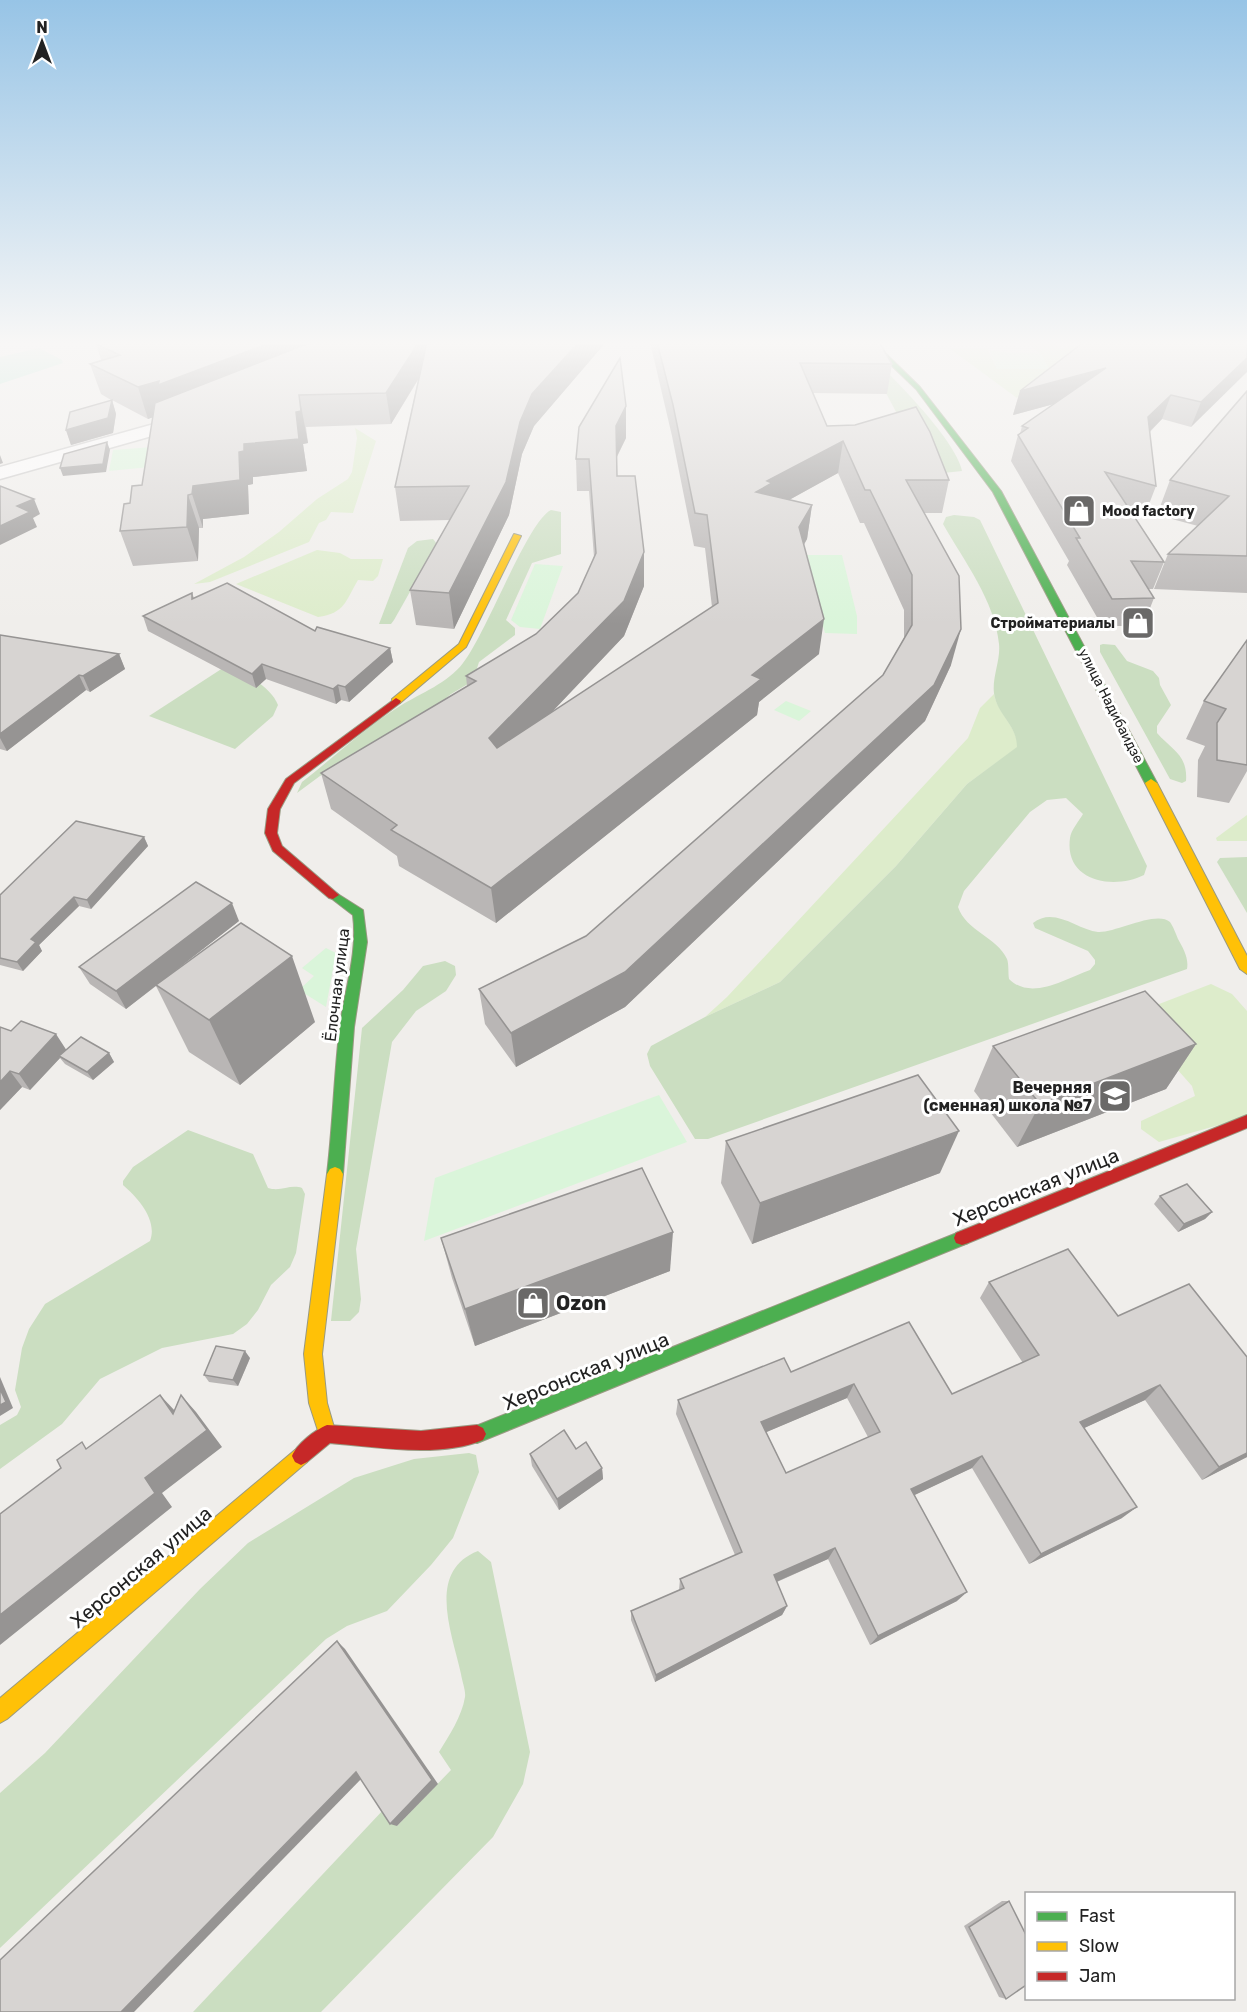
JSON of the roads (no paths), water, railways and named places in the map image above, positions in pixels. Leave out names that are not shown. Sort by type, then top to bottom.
[{"type":"street","points":[[0,473],[132,436]]},
{"type":"street","name":"улица Надибаидзе","points":[[955,436],[997,491],[1066,617],[1247,969]]},
{"type":"street","name":"Ёлочная улица","points":[[327,1434],[318,1403],[313,1354],[361,923],[358,913],[277,849],[271,826],[275,805],[278,793],[290,781],[431,674],[463,645],[517,536]]},
{"type":"street","name":"Херсонская улица","points":[[0,1712],[327,1434],[434,1442],[464,1439],[491,1430],[1247,1121]]},
{"type":"place","name":"Mood factory","points":[[1079,511]]},
{"type":"place","name":"Стройматериалы","points":[[1138,623]]},
{"type":"place","name":"Вечерняя (сменная) школа №7","points":[[1115,1096]]},
{"type":"place","name":"Ozon","points":[[533,1303]]}]
